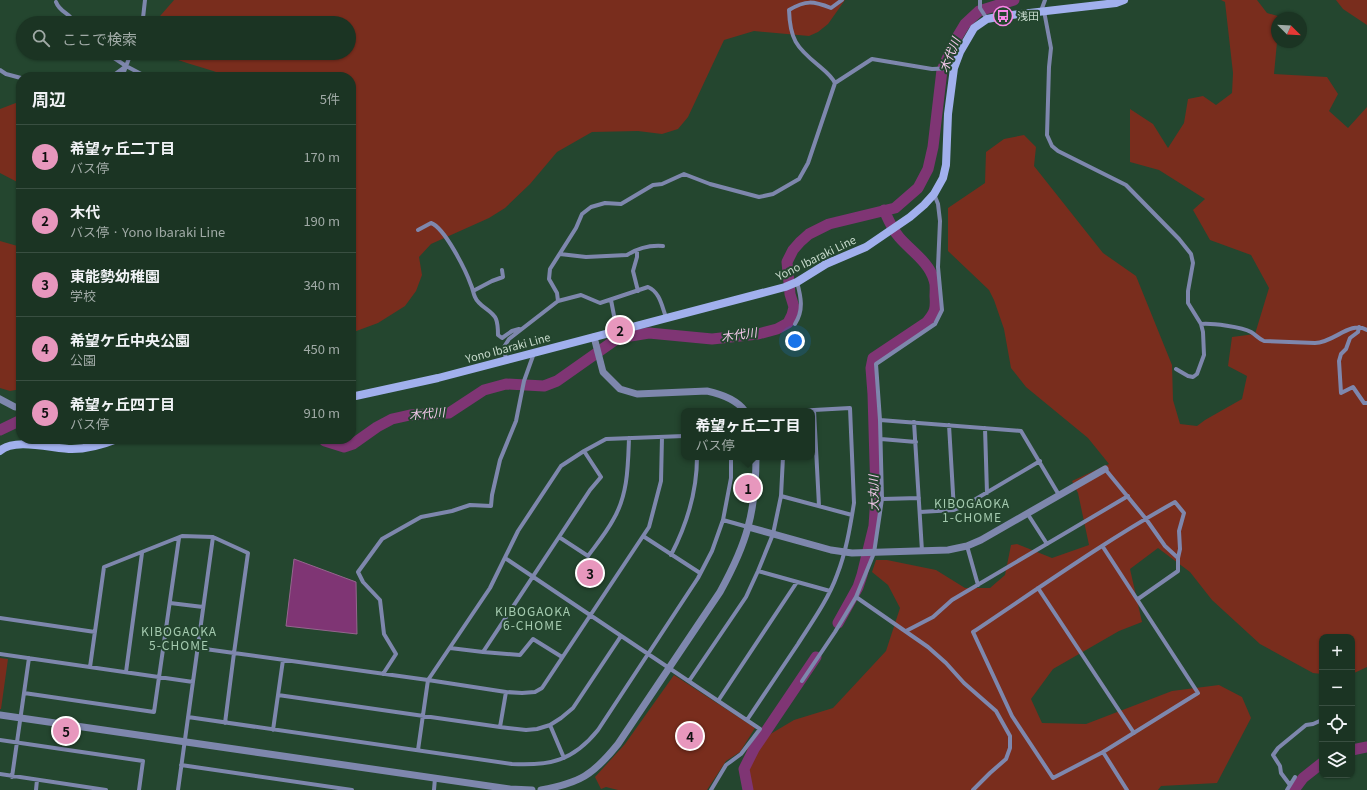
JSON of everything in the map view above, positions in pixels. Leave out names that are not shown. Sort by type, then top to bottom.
[{"type":"main road","points":[[987,19],[1043,10],[1116,3],[1124,0]]},
{"type":"main road","name":"Yono Ibaraki Line","points":[[356,396],[438,378],[534,352],[594,339],[666,317],[785,287],[826,264],[866,247],[893,229],[924,205],[934,194],[943,178],[946,165],[948,114],[954,68],[966,39],[974,28],[987,19]]},
{"type":"main road","points":[[0,451],[9,446],[22,444],[71,449],[87,448],[103,444]]},
{"type":"street","points":[[143,16],[145,0]]},
{"type":"street","points":[[835,83],[831,75],[796,44],[789,25],[789,10],[798,4],[815,2],[831,8],[842,0]]},
{"type":"street","points":[[980,0],[980,8],[987,19]]},
{"type":"street","points":[[1045,0],[1043,10],[1051,48],[1047,135],[1052,146],[1067,156],[1126,186],[1179,239],[1191,254],[1193,263],[1188,291],[1188,303],[1201,324],[1203,332],[1204,355],[1197,374],[1193,377],[1188,376],[1176,369]]},
{"type":"street","points":[[56,2],[58,8],[70,16]]},
{"type":"street","points":[[558,301],[557,292],[549,279],[550,269],[576,228],[582,214],[592,207],[605,203],[621,204],[653,185],[662,184],[684,174],[710,184],[759,197],[773,194],[799,179],[808,163],[835,83],[872,59],[932,68],[954,68]]},
{"type":"street","points":[[117,60],[137,72]]},
{"type":"street","points":[[124,72],[128,60]]},
{"type":"street","points":[[118,72],[126,66]]},
{"type":"street","points":[[0,70],[6,74],[16,77]]},
{"type":"street","points":[[802,682],[856,597],[870,553],[882,499],[881,439],[876,364],[935,324],[942,310],[938,267],[940,221],[938,204],[934,194]]},
{"type":"street","points":[[418,230],[431,223],[442,232],[460,260],[475,298],[496,319],[498,335],[500,337],[502,338],[512,331],[523,327]]},
{"type":"street","points":[[560,254],[586,257],[627,255],[652,245],[663,246]]},
{"type":"street","points":[[637,250],[637,257],[633,271],[638,291]]},
{"type":"street","points":[[473,291],[492,281],[503,278],[502,270]]},
{"type":"street","points":[[795,282],[801,298],[801,313],[795,324]]},
{"type":"street","points":[[506,360],[504,347],[509,339],[558,301],[581,295],[600,303],[648,287],[653,289],[657,294],[666,317]]},
{"type":"street","points":[[611,300],[617,331]]},
{"type":"street","points":[[1201,324],[1212,323],[1250,332],[1264,341],[1315,343],[1323,343],[1355,326],[1367,330]]},
{"type":"street","points":[[1359,327],[1358,332],[1350,338],[1346,349],[1341,354],[1339,361],[1341,393],[1353,387],[1364,403],[1367,403]]},
{"type":"street","points":[[594,339],[603,372],[620,389],[629,392],[647,394],[707,391],[730,398],[741,408]]},
{"type":"street","points":[[383,674],[396,654],[384,634],[380,600],[363,582],[358,572],[382,540],[421,517],[452,511],[470,505],[491,506],[492,494],[500,460],[516,421],[522,386],[534,352]]},
{"type":"street","points":[[0,399],[16,407]]},
{"type":"street","points":[[747,720],[818,614],[837,575],[847,542],[854,503],[850,408],[815,410]]},
{"type":"street","points":[[880,420],[1021,431],[1059,495]]},
{"type":"street","points":[[914,422],[922,551]]},
{"type":"street","points":[[949,425],[954,510]]},
{"type":"street","points":[[985,428],[987,493]]},
{"type":"street","points":[[815,429],[819,506]]},
{"type":"street","points":[[418,750],[428,680],[490,588],[518,532],[561,466],[606,439],[681,436]]},
{"type":"street","points":[[198,648],[506,692],[529,693],[542,688],[649,527],[661,481],[662,437]]},
{"type":"street","points":[[559,537],[588,556],[613,520],[621,504],[627,481],[629,438]]},
{"type":"street","points":[[881,439],[916,442]]},
{"type":"street","points":[[483,652],[590,490],[601,477],[584,451]]},
{"type":"street","points":[[671,555],[682,534],[690,510],[694,493],[697,460]]},
{"type":"street","points":[[188,717],[526,765],[541,765],[564,758],[577,751],[591,738],[700,574],[712,551],[723,520],[731,478],[731,460]]},
{"type":"street","points":[[541,790],[563,786],[574,782],[592,772],[605,760],[618,744],[720,592],[730,574],[748,527],[753,498],[756,460]]},
{"type":"street","points":[[689,681],[746,597],[758,571],[773,534],[780,496],[783,460]]},
{"type":"street","points":[[920,512],[954,510],[964,506],[1040,461]]},
{"type":"street","points":[[723,520],[844,553],[948,550],[967,546],[981,540],[1105,469],[1146,519],[1165,546],[1178,558]]},
{"type":"street","points":[[780,496],[852,514]]},
{"type":"street","points":[[906,631],[933,617],[952,600],[1128,496]]},
{"type":"street","points":[[882,499],[919,498]]},
{"type":"street","points":[[1103,546],[1198,693],[1103,752],[1054,778],[1012,716],[973,632],[1103,546],[1175,502],[1184,513],[1179,531],[1180,549],[1178,558],[1178,572],[1138,600]]},
{"type":"street","points":[[1027,513],[1047,544]]},
{"type":"street","points":[[90,667],[104,567],[182,536],[213,537],[248,553],[225,723]]},
{"type":"street","points":[[642,536],[700,574]]},
{"type":"street","points":[[178,790],[213,537]]},
{"type":"street","points":[[24,692],[154,712],[179,538]]},
{"type":"street","points":[[967,546],[978,585]]},
{"type":"street","points":[[126,672],[142,553]]},
{"type":"street","points":[[505,558],[760,729],[741,754],[726,765],[711,790]]},
{"type":"street","points":[[758,571],[830,591]]},
{"type":"street","points":[[718,701],[797,582]]},
{"type":"street","points":[[1038,588],[1134,733]]},
{"type":"street","points":[[856,597],[928,647],[946,663],[964,683],[996,711],[1010,736],[1010,748],[1006,759],[973,790]]},
{"type":"street","points":[[170,603],[203,607]]},
{"type":"street","points":[[0,618],[95,632]]},
{"type":"street","points":[[278,695],[500,727],[526,730],[537,729],[550,725],[573,708],[621,636]]},
{"type":"street","points":[[450,648],[520,655],[533,639],[562,657]]},
{"type":"street","points":[[0,654],[193,682]]},
{"type":"street","points":[[12,777],[29,658]]},
{"type":"street","points":[[273,730],[283,660]]},
{"type":"street","points":[[500,727],[506,692]]},
{"type":"street","points":[[0,715],[510,789],[532,790]]},
{"type":"street","points":[[1290,784],[1281,772],[1280,766],[1273,755],[1278,748],[1306,725],[1319,722]]},
{"type":"street","points":[[550,725],[564,758]]},
{"type":"street","points":[[0,740],[143,761],[139,790]]},
{"type":"street","points":[[1103,752],[1127,790]]},
{"type":"street","points":[[181,765],[352,790]]},
{"type":"street","points":[[0,774],[106,790]]},
{"type":"street","points":[[1286,790],[1295,777]]},
{"type":"street","points":[[434,790],[436,778]]},
{"type":"street","points":[[36,790],[37,780]]},
{"type":"street","points":[[305,790],[306,783]]},
{"type":"shaded area","points":[[174,0],[845,0],[828,24],[818,32],[809,36],[754,31],[724,40],[688,117],[678,129],[662,134],[638,131],[592,132],[557,152],[530,184],[505,208],[489,218],[431,244],[419,257],[422,275],[416,291],[405,306],[378,323],[356,331],[356,72],[215,72],[180,60],[356,60],[356,16],[160,16]]},
{"type":"shaded area","points":[[1221,0],[1257,0],[1267,13],[1271,14],[1271,48],[1276,48],[1274,74],[1327,77],[1338,94],[1329,111],[1348,128],[1367,107],[1367,667],[1355,673],[1355,634],[1319,634],[1319,674],[1313,673],[1260,644],[1212,600],[1190,572],[1158,548],[1130,569],[1142,622],[1119,631],[1053,669],[1031,699],[1042,723],[1086,724],[1172,691],[1219,685],[1242,697],[1251,718],[1217,783],[1161,786],[1158,790],[746,790],[747,748],[794,720],[833,708],[886,651],[900,608],[888,585],[872,572],[876,560],[887,560],[936,570],[965,588],[990,588],[1005,575],[1011,545],[1017,544],[1052,558],[1089,545],[1078,493],[1072,481],[1109,464],[1088,438],[1026,387],[1011,368],[1004,329],[989,290],[948,251],[948,208],[985,183],[986,152],[1004,139],[1024,135],[1036,147],[1034,166],[1103,253],[1136,276],[1172,365],[1173,400],[1180,424],[1197,426],[1242,399],[1247,376],[1228,366],[1232,337],[1255,334],[1269,288],[1251,255],[1210,240],[1193,210],[1205,199],[1159,170],[1130,162],[1130,109],[1153,124],[1168,148],[1184,123],[1188,99],[1203,96],[1216,105],[1232,93],[1233,73],[1225,2]]},
{"type":"shaded area","points":[[1336,0],[1367,0],[1367,25],[1343,9]]},
{"type":"shaded area","points":[[16,103],[16,181],[0,173],[0,109]]},
{"type":"shaded area","points":[[0,241],[16,246],[16,390],[10,391],[0,388]]},
{"type":"shaded area","points":[[294,559],[356,582],[357,634],[286,626]]},
{"type":"shaded area","points":[[0,658],[8,659],[1,709],[0,709]]},
{"type":"shaded area","points":[[674,675],[755,728],[740,752],[726,761],[707,790],[618,790],[606,787],[601,789],[595,777],[625,744]]},
{"type":"waterway","name":"木代川","points":[[356,442],[377,427],[392,419],[410,415],[449,413],[484,390],[506,384],[544,386],[557,381],[618,338],[649,333],[712,339],[758,334],[777,329],[788,323],[794,307],[790,294],[787,262],[793,250],[809,234],[829,224],[895,208],[918,188],[928,169],[933,147],[942,70],[956,39],[965,24],[979,11],[1014,0]]},
{"type":"waterway","name":"大丸川","points":[[838,623],[858,587],[874,526],[876,496],[871,368],[873,358],[927,322],[935,307],[935,284],[932,274],[924,262],[897,234],[890,224],[884,210]]},
{"type":"waterway","name":"木代川","points":[[0,430],[16,422]]},
{"type":"waterway","name":"木代川","points":[[334,444],[344,447],[353,444]]},
{"type":"waterway","name":"大丸川","points":[[748,790],[744,769],[754,749],[816,657]]},
{"type":"waterway","points":[[1355,749],[1367,747]]},
{"type":"waterway","points":[[1294,790],[1303,778],[1319,765]]},
{"type":"place","name":"浅田","points":[[1003,16]]},
{"type":"place","name":"木代","points":[[620,330]]},
{"type":"place","name":"希望ヶ丘二丁目","points":[[748,488]]},
{"type":"place","name":"東能勢幼稚園","points":[[590,573]]},
{"type":"place","name":"希望ヶ丘四丁目","points":[[66,731]]},
{"type":"place","name":"希望ケ丘中央公園","points":[[690,736]]},
{"type":"district","name":"KIBOGAOKA 1-CHOME","points":[[972,511]]},
{"type":"district","name":"KIBOGAOKA 6-CHOME","points":[[533,619]]},
{"type":"district","name":"KIBOGAOKA 5-CHOME","points":[[179,639]]}]
